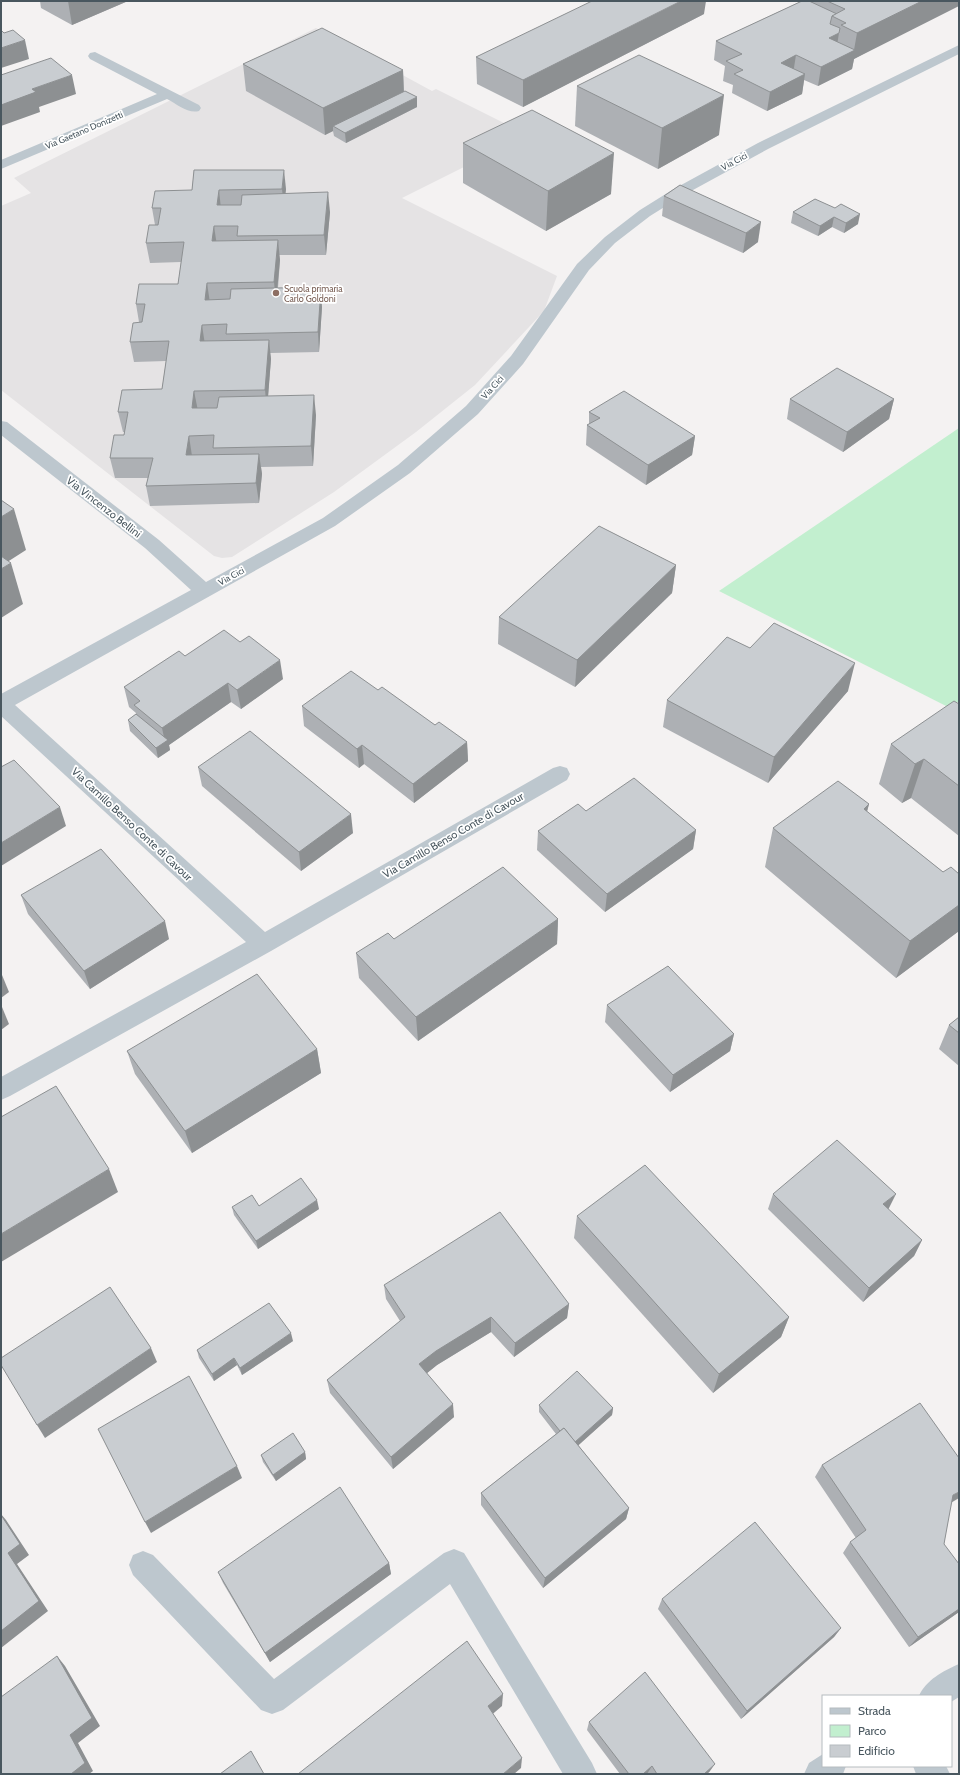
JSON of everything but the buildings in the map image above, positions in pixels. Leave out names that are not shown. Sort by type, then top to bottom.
[{"type":"street","name":"Via Cici","points":[[1,704],[329,522],[404,469],[472,410],[517,360],[583,267],[610,240],[645,213],[763,146],[959,48]]},
{"type":"street","points":[[95,56],[194,108]]},
{"type":"street","name":"Via Gaetano Donizetti","points":[[1,165],[168,94]]},
{"type":"street","name":"Via Vincenzo Bellini","points":[[1,426],[152,544],[204,591]]},
{"type":"street","name":"Via Camillo Benso Conte di Cavour","points":[[1,704],[263,944]]},
{"type":"street","name":"Via Camillo Benso Conte di Cavour","points":[[1,1089],[263,944],[560,774]]},
{"type":"street","points":[[143,1565],[272,1699],[454,1563],[581,1774]]},
{"type":"street","points":[[935,1695],[959,1679]]},
{"type":"street","points":[[820,1774],[830,1767]]},
{"type":"shaded area","name":"Scuola primaria Carlo Goldoni","points":[[316,28],[432,91],[436,89],[528,135],[402,198],[557,276],[544,311],[475,385],[416,432],[334,492],[232,557],[222,558],[214,556],[1,390],[1,206],[31,193],[14,178]]},
{"type":"green space","points":[[959,428],[959,701],[950,708],[719,591]]},
{"type":"place","name":"Scuola primaria Carlo Goldoni","points":[[276,293]]}]
